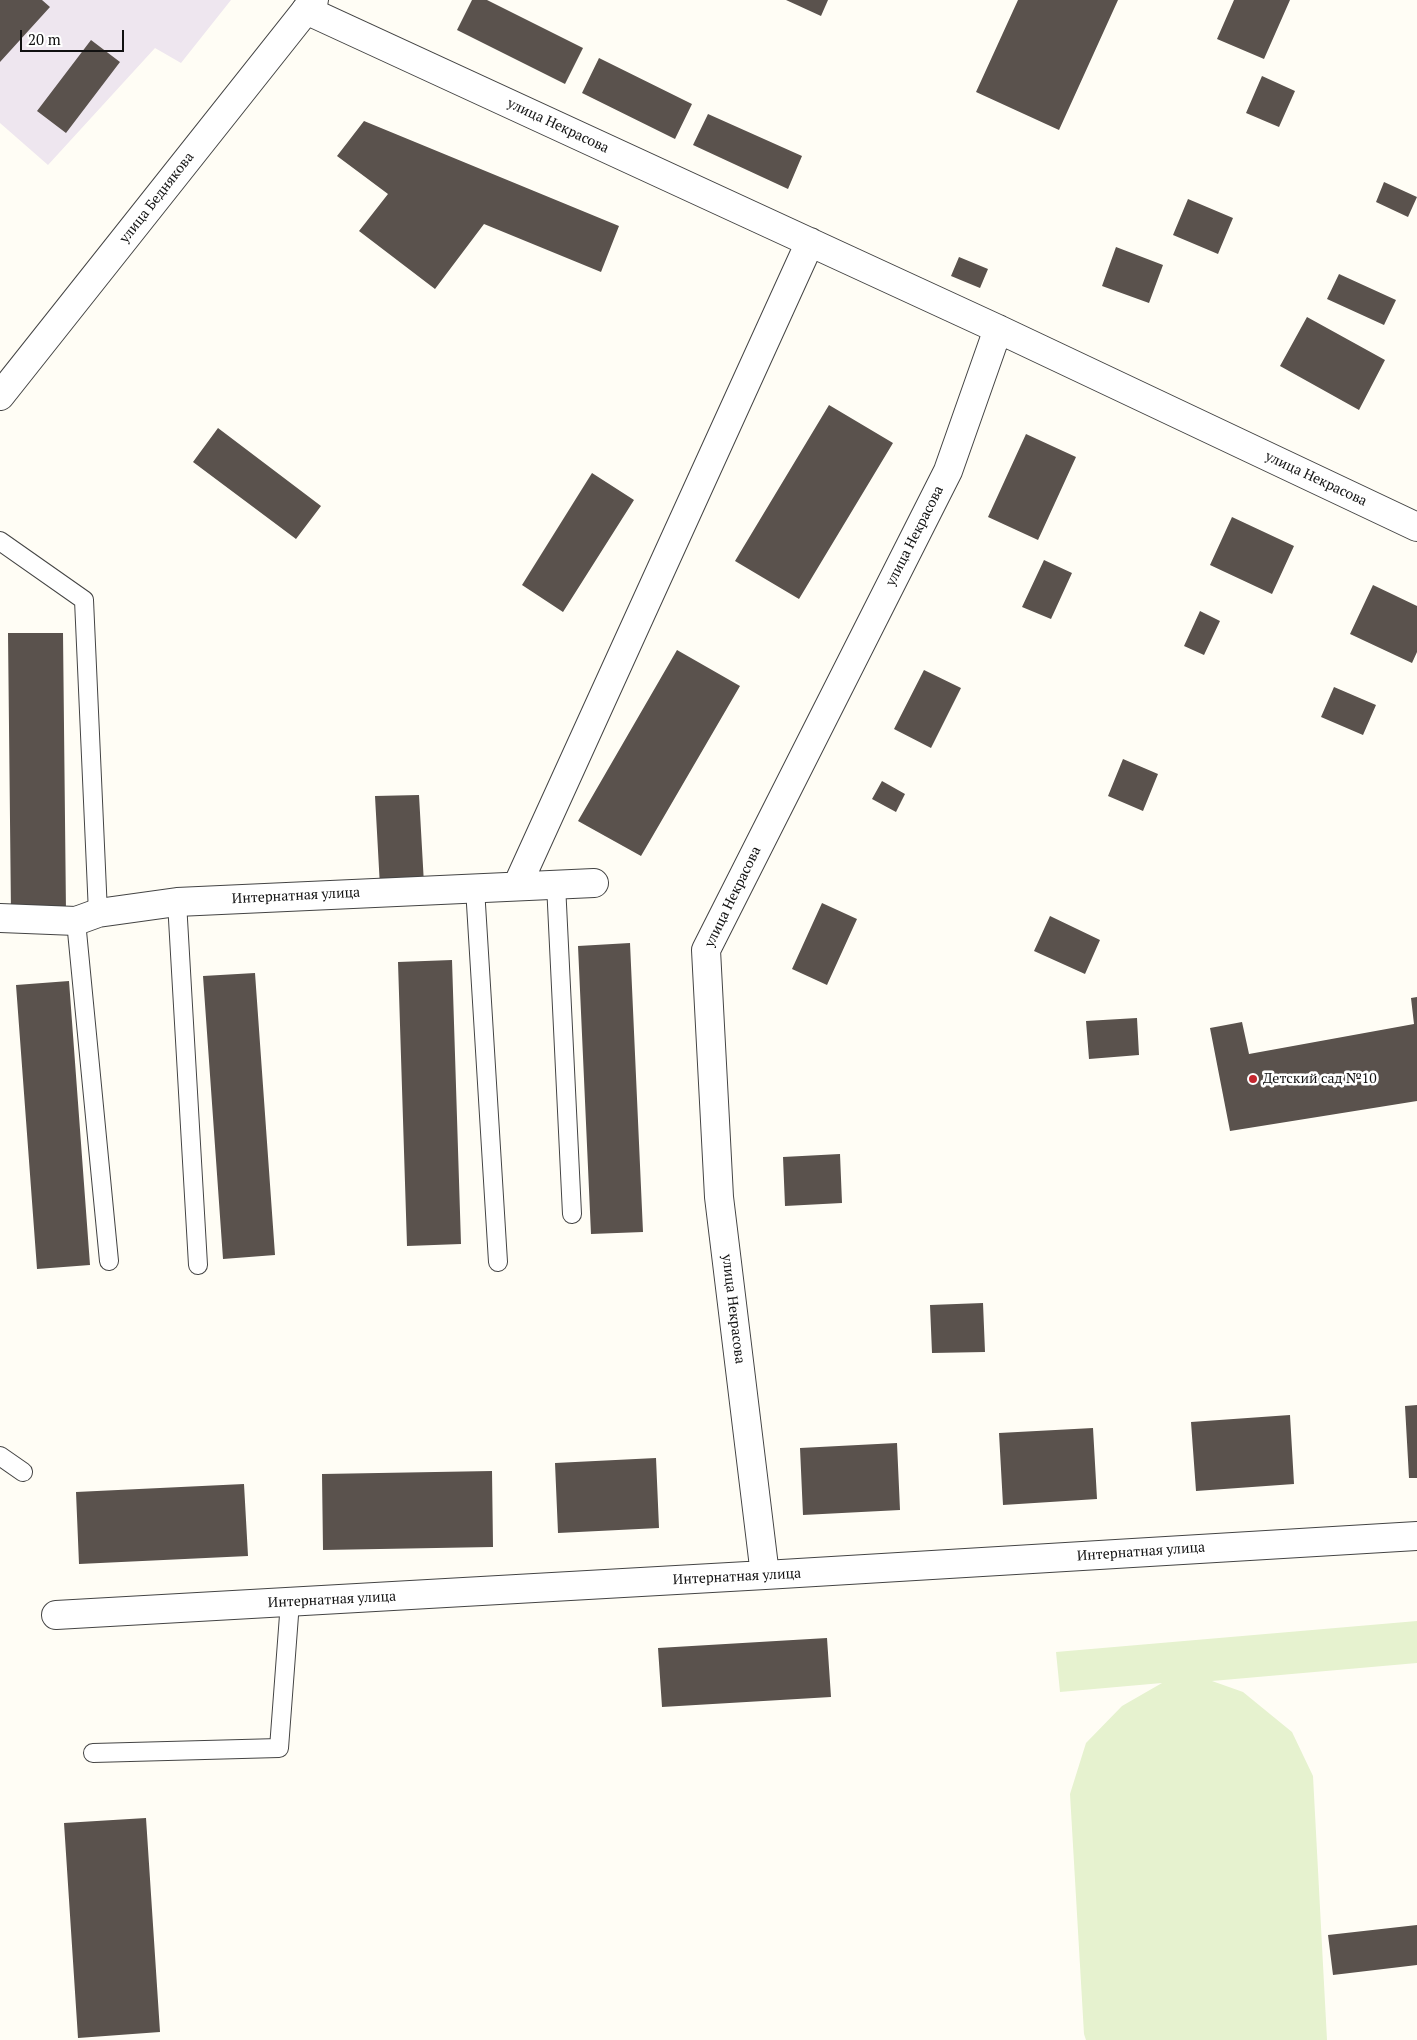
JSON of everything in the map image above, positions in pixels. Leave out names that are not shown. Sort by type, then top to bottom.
[{"type":"street","name":"улица Некрасова","points":[[310,5],[1417,527]]},
{"type":"street","name":"улица Беднякова","points":[[0,396],[310,5]]},
{"type":"street","points":[[517,886],[810,242]]},
{"type":"street","name":"улица Некрасова","points":[[765,1576],[719,1197],[706,950],[948,471],[998,329]]},
{"type":"street","name":"Интернатная улица","points":[[0,918],[87,917],[177,902],[594,883]]},
{"type":"street","name":"Интернатная улица","points":[[56,1615],[765,1576],[1417,1536]]},
{"type":"lane","points":[[0,541],[84,600],[87,917],[109,1261]]},
{"type":"lane","points":[[556,884],[572,1214]]},
{"type":"lane","points":[[475,888],[498,1262]]},
{"type":"lane","points":[[177,902],[198,1265]]},
{"type":"lane","points":[[0,1456],[23,1472]]},
{"type":"lane","points":[[93,1753],[279,1748],[290,1602]]},
{"type":"shaded area","points":[[0,0],[231,0],[181,63],[155,48],[48,165],[0,123]]},
{"type":"green space","points":[[1417,1621],[1417,1663],[1212,1681],[1243,1692],[1292,1732],[1313,1776],[1327,2040],[1086,2040],[1084,2034],[1070,1794],[1086,1743],[1122,1706],[1162,1683],[1060,1692],[1056,1652]]},
{"type":"building","points":[[0,0],[42,0],[50,7],[0,62]]},
{"type":"building","points":[[472,0],[487,0],[583,48],[565,84],[457,30]]},
{"type":"building","points":[[786,0],[828,0],[821,16]]},
{"type":"building","points":[[1018,0],[1118,0],[1059,130],[976,92]]},
{"type":"building","points":[[1234,0],[1290,0],[1264,59],[1217,39]]},
{"type":"building","points":[[91,40],[120,62],[66,133],[37,111]]},
{"type":"building","points":[[599,58],[692,104],[675,139],[582,93]]},
{"type":"building","points":[[1262,76],[1295,91],[1279,127],[1246,113]]},
{"type":"building","points":[[708,114],[802,156],[788,189],[693,145]]},
{"type":"building","points":[[364,121],[619,226],[601,272],[484,224],[435,289],[359,231],[388,194],[337,156]]},
{"type":"building","points":[[1384,182],[1417,197],[1408,217],[1376,202]]},
{"type":"building","points":[[1188,199],[1233,218],[1218,254],[1173,235]]},
{"type":"building","points":[[1116,247],[1163,265],[1149,303],[1102,286]]},
{"type":"building","points":[[959,257],[988,269],[980,288],[951,276]]},
{"type":"building","points":[[1339,274],[1396,300],[1384,325],[1327,299]]},
{"type":"building","points":[[1307,317],[1385,360],[1359,410],[1280,366]]},
{"type":"building","points":[[829,405],[893,443],[799,599],[735,561]]},
{"type":"building","points":[[218,428],[321,506],[296,539],[193,462]]},
{"type":"building","points":[[1026,434],[1076,457],[1038,540],[988,517]]},
{"type":"building","points":[[592,473],[634,500],[563,612],[522,585]]},
{"type":"building","points":[[1232,517],[1294,546],[1272,594],[1210,565]]},
{"type":"building","points":[[1044,560],[1072,573],[1051,619],[1022,607]]},
{"type":"building","points":[[1373,585],[1417,606],[1417,652],[1412,663],[1350,634]]},
{"type":"building","points":[[1200,611],[1220,621],[1204,655],[1184,646]]},
{"type":"building","points":[[8,633],[63,633],[66,913],[11,914]]},
{"type":"building","points":[[677,650],[740,686],[641,856],[578,821]]},
{"type":"building","points":[[924,670],[961,688],[931,748],[894,729]]},
{"type":"building","points":[[1334,687],[1376,705],[1363,735],[1321,717]]},
{"type":"building","points":[[1123,759],[1158,774],[1143,811],[1108,796]]},
{"type":"building","points":[[882,781],[905,794],[896,812],[872,799]]},
{"type":"building","points":[[419,795],[424,884],[380,887],[375,796]]},
{"type":"building","points":[[822,903],[857,919],[827,985],[792,969]]},
{"type":"building","points":[[1050,916],[1100,940],[1085,974],[1034,951]]},
{"type":"building","points":[[630,943],[643,1232],[591,1234],[578,946]]},
{"type":"building","points":[[452,960],[461,1244],[407,1246],[398,962]]},
{"type":"building","points":[[255,973],[275,1255],[223,1259],[203,976]]},
{"type":"building","points":[[69,981],[90,1265],[37,1269],[16,985]]},
{"type":"building","points":[[1417,997],[1417,1101],[1230,1131],[1210,1028],[1242,1022],[1249,1054],[1414,1024],[1411,998]]},
{"type":"building","points":[[1137,1018],[1139,1055],[1089,1059],[1086,1021]]},
{"type":"building","points":[[840,1154],[842,1203],[785,1206],[783,1157]]},
{"type":"building","points":[[983,1303],[985,1352],[932,1353],[930,1305]]},
{"type":"building","points":[[1417,1405],[1417,1478],[1409,1478],[1405,1406]]},
{"type":"building","points":[[1290,1415],[1294,1484],[1196,1491],[1191,1422]]},
{"type":"building","points":[[1093,1428],[1097,1499],[1003,1505],[999,1433]]},
{"type":"building","points":[[897,1443],[900,1510],[803,1515],[800,1448]]},
{"type":"building","points":[[656,1458],[659,1528],[558,1533],[555,1463]]},
{"type":"building","points":[[492,1471],[493,1547],[323,1550],[322,1474]]},
{"type":"building","points":[[244,1484],[248,1556],[79,1564],[76,1492]]},
{"type":"building","points":[[827,1638],[831,1697],[662,1707],[658,1648]]},
{"type":"building","points":[[146,1818],[160,2032],[78,2038],[64,1823]]},
{"type":"building","points":[[1417,1925],[1417,1965],[1333,1975],[1328,1935]]},
{"type":"place","name":"Детский сад №10","points":[[1253,1079]]}]
